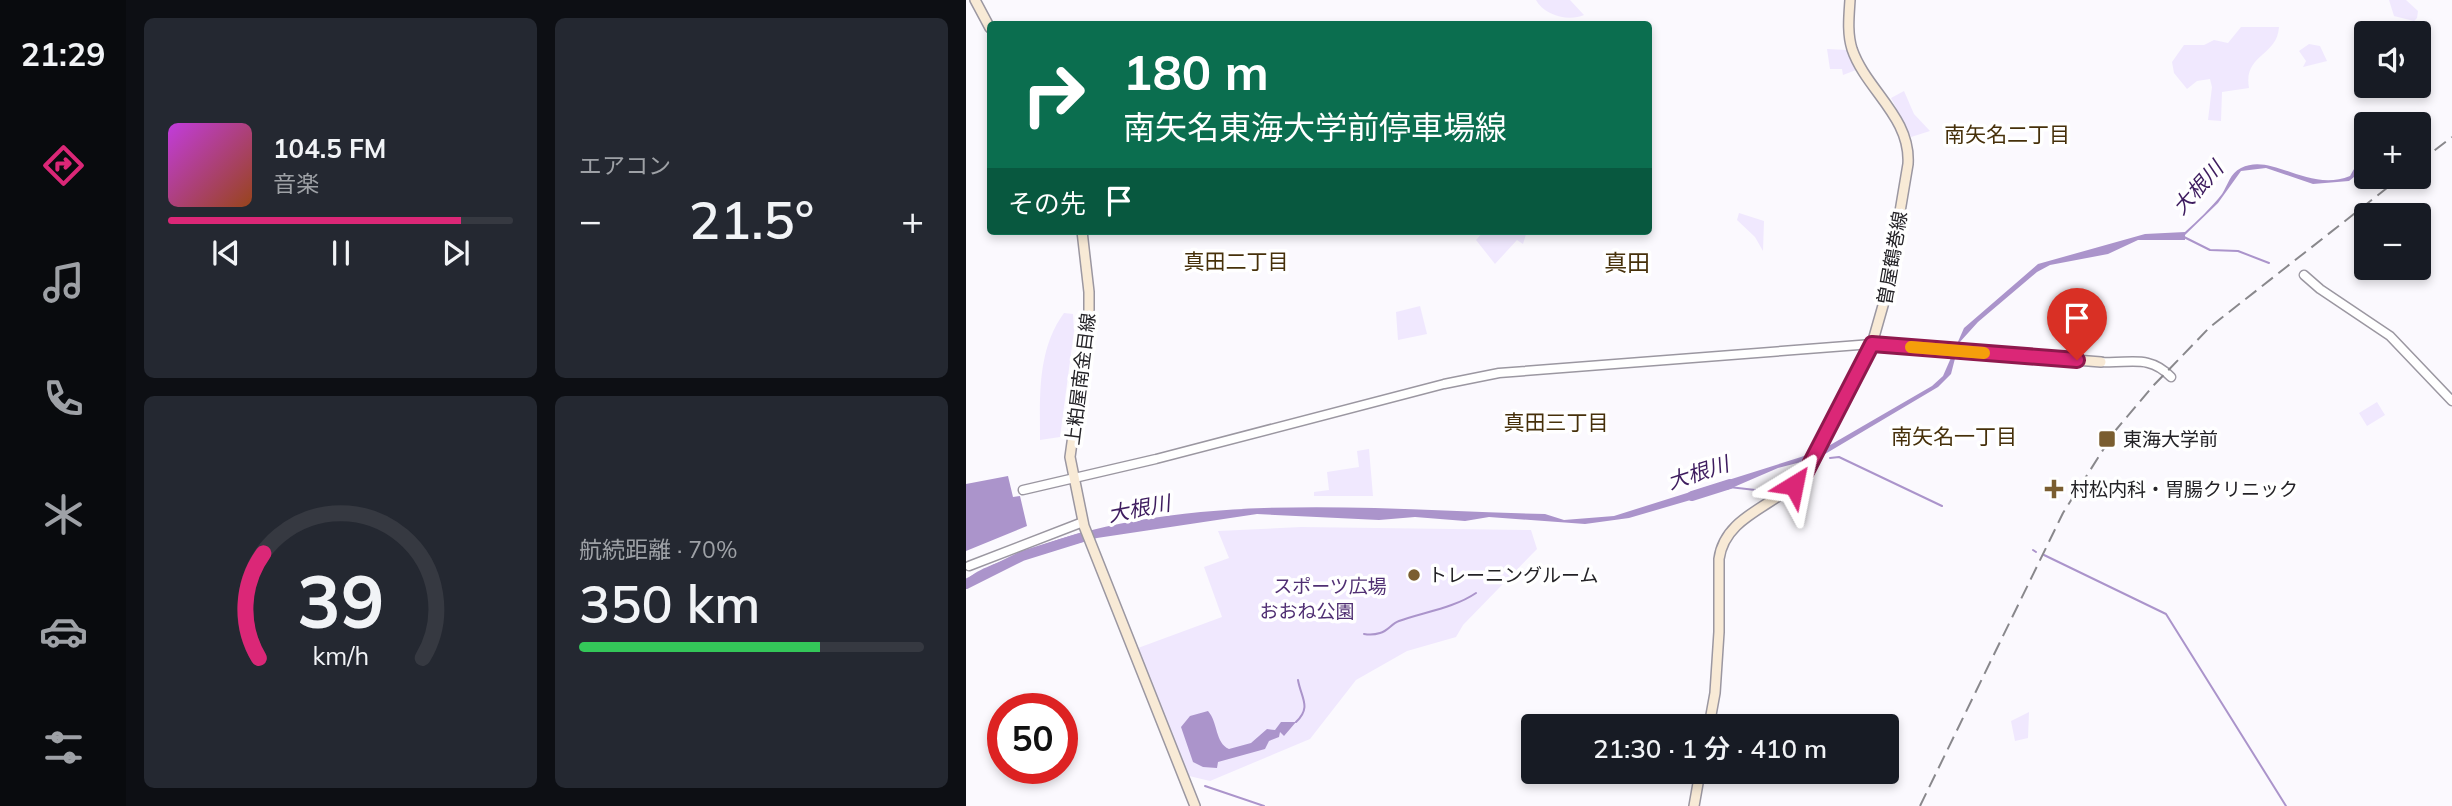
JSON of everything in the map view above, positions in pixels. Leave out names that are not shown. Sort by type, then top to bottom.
[{"type":"main road","points":[[975,0],[987,22]]},
{"type":"main road","name":"曽屋鶴巻線","points":[[1711,714],[1715,693],[1719,559],[1722,545],[1732,528],[1794,485],[1807,469],[1872,344],[1886,295],[1909,158],[1901,126],[1853,50],[1849,34],[1850,0]]},
{"type":"main road","name":"上粕屋南金目線","points":[[1082,235],[1088,320],[1071,440],[1073,480],[1083,524],[1195,806]]},
{"type":"main road","points":[[1872,344],[2101,362]]},
{"type":"main road","points":[[1693,806],[1698,784]]},
{"type":"street","points":[[2304,275],[2390,337],[2452,401]]},
{"type":"street","points":[[1023,490],[1073,480],[1444,384],[1499,373],[1872,344]]},
{"type":"street","points":[[2101,362],[2123,364],[2147,361],[2158,365],[2171,377]]},
{"type":"street","points":[[970,566],[1083,524]]},
{"type":"green space","points":[[1536,0],[1570,0],[1584,15],[1571,18],[1557,16],[1545,10]]},
{"type":"green space","points":[[2389,0],[2406,0],[2418,11],[2414,21],[2394,16]]},
{"type":"green space","points":[[2241,27],[2279,27],[2273,44],[2251,68],[2249,88],[2222,92],[2221,121],[2208,120],[2212,87],[2210,79],[2197,81],[2187,89],[2174,73],[2172,62],[2184,45],[2204,45],[2214,40],[2228,43]]},
{"type":"green space","points":[[2309,44],[2320,46],[2327,61],[2303,67],[2306,61],[2299,51]]},
{"type":"green space","points":[[1827,49],[1847,50],[1856,70],[1843,75],[1842,69],[1830,69]]},
{"type":"green space","points":[[1904,91],[1914,114],[1930,131],[1911,137],[1891,98]]},
{"type":"green space","points":[[1739,213],[1764,221],[1763,251],[1755,237],[1737,220]]},
{"type":"green space","points":[[1480,235],[1526,235],[1523,244],[1517,240],[1495,264],[1476,240]]},
{"type":"green space","points":[[1420,306],[1427,334],[1398,340],[1396,312]]},
{"type":"green space","points":[[1064,313],[1073,314],[1074,331],[1060,437],[1040,440],[1040,390],[1045,358],[1055,327]]},
{"type":"green space","points":[[2377,402],[2385,415],[2367,426],[2359,413]]},
{"type":"green space","points":[[1369,449],[1373,496],[1314,496],[1314,492],[1329,490],[1327,472],[1359,467],[1357,451]]},
{"type":"green space","name":"おおね公園","points":[[1301,527],[1531,530],[1537,549],[1463,625],[1456,637],[1407,651],[1356,680],[1310,739],[1210,781],[1185,775],[1138,648],[1222,617],[1204,567],[1229,558],[1218,531]]},
{"type":"green space","points":[[2029,712],[2028,738],[2015,741],[2011,721]]},
{"type":"shaded area","points":[[2253,164],[2265,165],[2320,180],[2350,176],[2354,169],[2354,177],[2349,181],[2313,184],[2266,168],[2241,171],[2218,203],[2185,235],[2185,240],[2138,240],[2108,254],[2050,265],[2037,272],[1978,322],[1959,343],[1951,374],[1938,387],[1820,457],[1778,468],[1727,490],[1717,487],[1695,495],[1694,499],[1629,518],[1585,524],[1489,517],[1465,521],[1415,517],[1379,520],[1257,514],[1097,538],[1035,555],[966,581],[987,567],[1074,535],[1139,520],[1206,512],[1343,507],[1545,514],[1564,520],[1614,516],[1825,448],[1932,386],[1943,376],[1964,328],[2038,264],[2145,234],[2185,232],[2218,199],[2232,176],[2241,168]]},
{"type":"shaded area","points":[[1008,476],[1013,497],[1020,496],[1027,526],[966,551],[966,484]]},
{"type":"shaded area","points":[[1208,711],[1221,742],[1229,749],[1251,743],[1267,729],[1275,730],[1281,722],[1296,722],[1284,736],[1280,732],[1279,737],[1269,741],[1265,749],[1218,762],[1217,768],[1203,767],[1193,762],[1181,727],[1190,716]]},
{"type":"waterway","points":[[2184,237],[2210,250],[2238,251],[2269,263]]},
{"type":"waterway","points":[[1830,458],[1839,457],[1942,506]]},
{"type":"waterway","name":"大根川","points":[[1692,496],[1730,484]]},
{"type":"waterway","points":[[1729,487],[1773,492]]},
{"type":"waterway","name":"大根川","points":[[966,584],[1022,556],[1083,537]]},
{"type":"waterway","points":[[2044,555],[2166,614],[2286,806]]},
{"type":"waterway","points":[[1364,634],[1383,632],[1399,621],[1449,606],[1476,593]]},
{"type":"waterway","points":[[1296,722],[1304,707],[1298,680]]},
{"type":"waterway","points":[[1205,786],[1264,806]]},
{"type":"railway","points":[[2431,153],[2452,137]]},
{"type":"railway","points":[[1920,806],[2063,513],[2115,431],[2153,386],[2210,327],[2386,189]]},
{"type":"slow traffic","points":[[1911,347],[1984,353]]},
{"type":"place","name":"東海大学前","points":[[2107,439]]},
{"type":"place","name":"村松内科・胃腸クリニック","points":[[2054,489]]},
{"type":"place","name":"トレーニングルーム","points":[[1414,575]]},
{"type":"district","name":"南矢名二丁目","points":[[2007,135]]},
{"type":"district","name":"真田二丁目","points":[[1236,262]]},
{"type":"district","name":"真田","points":[[1627,263]]},
{"type":"district","name":"真田三丁目","points":[[1556,423]]},
{"type":"district","name":"南矢名一丁目","points":[[1954,437]]},
{"type":"route","points":[[1794,485],[1806,472],[1872,344],[2077,360]]},
{"type":"park label","name":"スポーツ広場","points":[[1330,586]]}]
